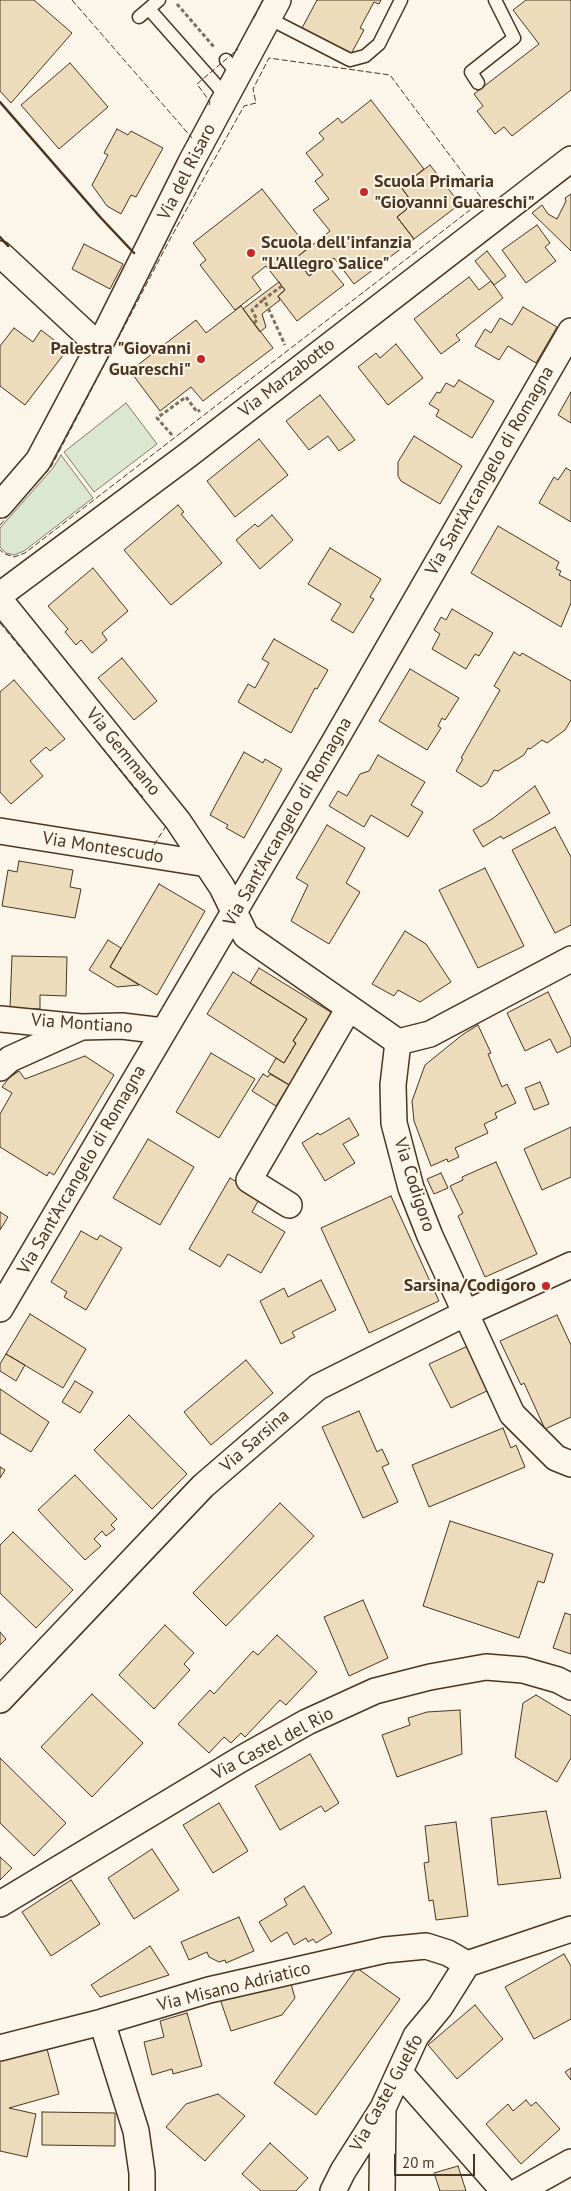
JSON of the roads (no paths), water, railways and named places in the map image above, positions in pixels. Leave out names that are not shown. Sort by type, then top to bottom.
[{"type":"street","name":"Via del Risaro","points":[[0,505],[38,461],[100,346],[226,96],[232,67],[273,9]]},
{"type":"street","name":"Via Marzabotto","points":[[0,595],[188,455],[571,159]]},
{"type":"street","points":[[0,254],[100,346]]},
{"type":"street","name":"Via Sant'Arcangelo di Romagna","points":[[0,1309],[235,912],[571,331]]},
{"type":"street","name":"Via Gemmano","points":[[0,600],[178,821],[222,887],[235,912]]},
{"type":"street","name":"Via Montescudo","points":[[0,831],[207,864]]},
{"type":"street","points":[[235,912],[246,936],[398,1042],[430,1034],[571,959]]},
{"type":"street","points":[[289,1205],[249,1180],[349,1008]]},
{"type":"street","name":"Via Montiano","points":[[0,1020],[81,1027],[122,1026],[163,1031]]},
{"type":"street","points":[[0,1068],[10,1059],[81,1027]]},
{"type":"street","name":"Via Codigoro","points":[[398,1042],[393,1085],[394,1114],[402,1159],[430,1236],[512,1414],[556,1458],[571,1464]]},
{"type":"street","name":"Via Sarsina","points":[[0,1700],[203,1486],[318,1387],[466,1313],[571,1265]]},
{"type":"street","name":"Via Castel del Rio","points":[[0,1904],[241,1759],[307,1722],[375,1692],[430,1677],[486,1667],[523,1670],[558,1680],[571,1687]]},
{"type":"street","points":[[467,1964],[571,1929]]},
{"type":"street","name":"Via Misano Adriatico","points":[[0,2048],[102,2022],[209,1990],[385,1950],[426,1946],[448,1953],[467,1964]]},
{"type":"street","name":"Via Castel Guelfo","points":[[333,2191],[343,2170],[382,2108],[416,2036],[440,2007],[467,1964]]},
{"type":"street","points":[[102,2022],[136,2131],[142,2173],[142,2191]]},
{"type":"street","points":[[400,2073],[504,2191]]},
{"type":"street","points":[[382,2108],[382,2191]]},
{"type":"street","points":[[519,2191],[571,2162]]},
{"type":"lane","points":[[273,9],[350,60],[365,56],[379,44],[401,0]]},
{"type":"lane","points":[[478,83],[471,72],[514,38],[495,0]]},
{"type":"lane","points":[[139,17],[154,4],[226,96]]},
{"type":"place","name":"Scuola Primaria \"Giovanni Guareschi\"","points":[[364,192]]},
{"type":"place","name":"Scuola dell'infanzia \"L'Allegro Salice\"","points":[[251,253]]},
{"type":"place","name":"Palestra \"Giovanni Guareschi\"","points":[[201,359]]},
{"type":"place","name":"Sarsina/Codigoro","points":[[546,1286]]}]
